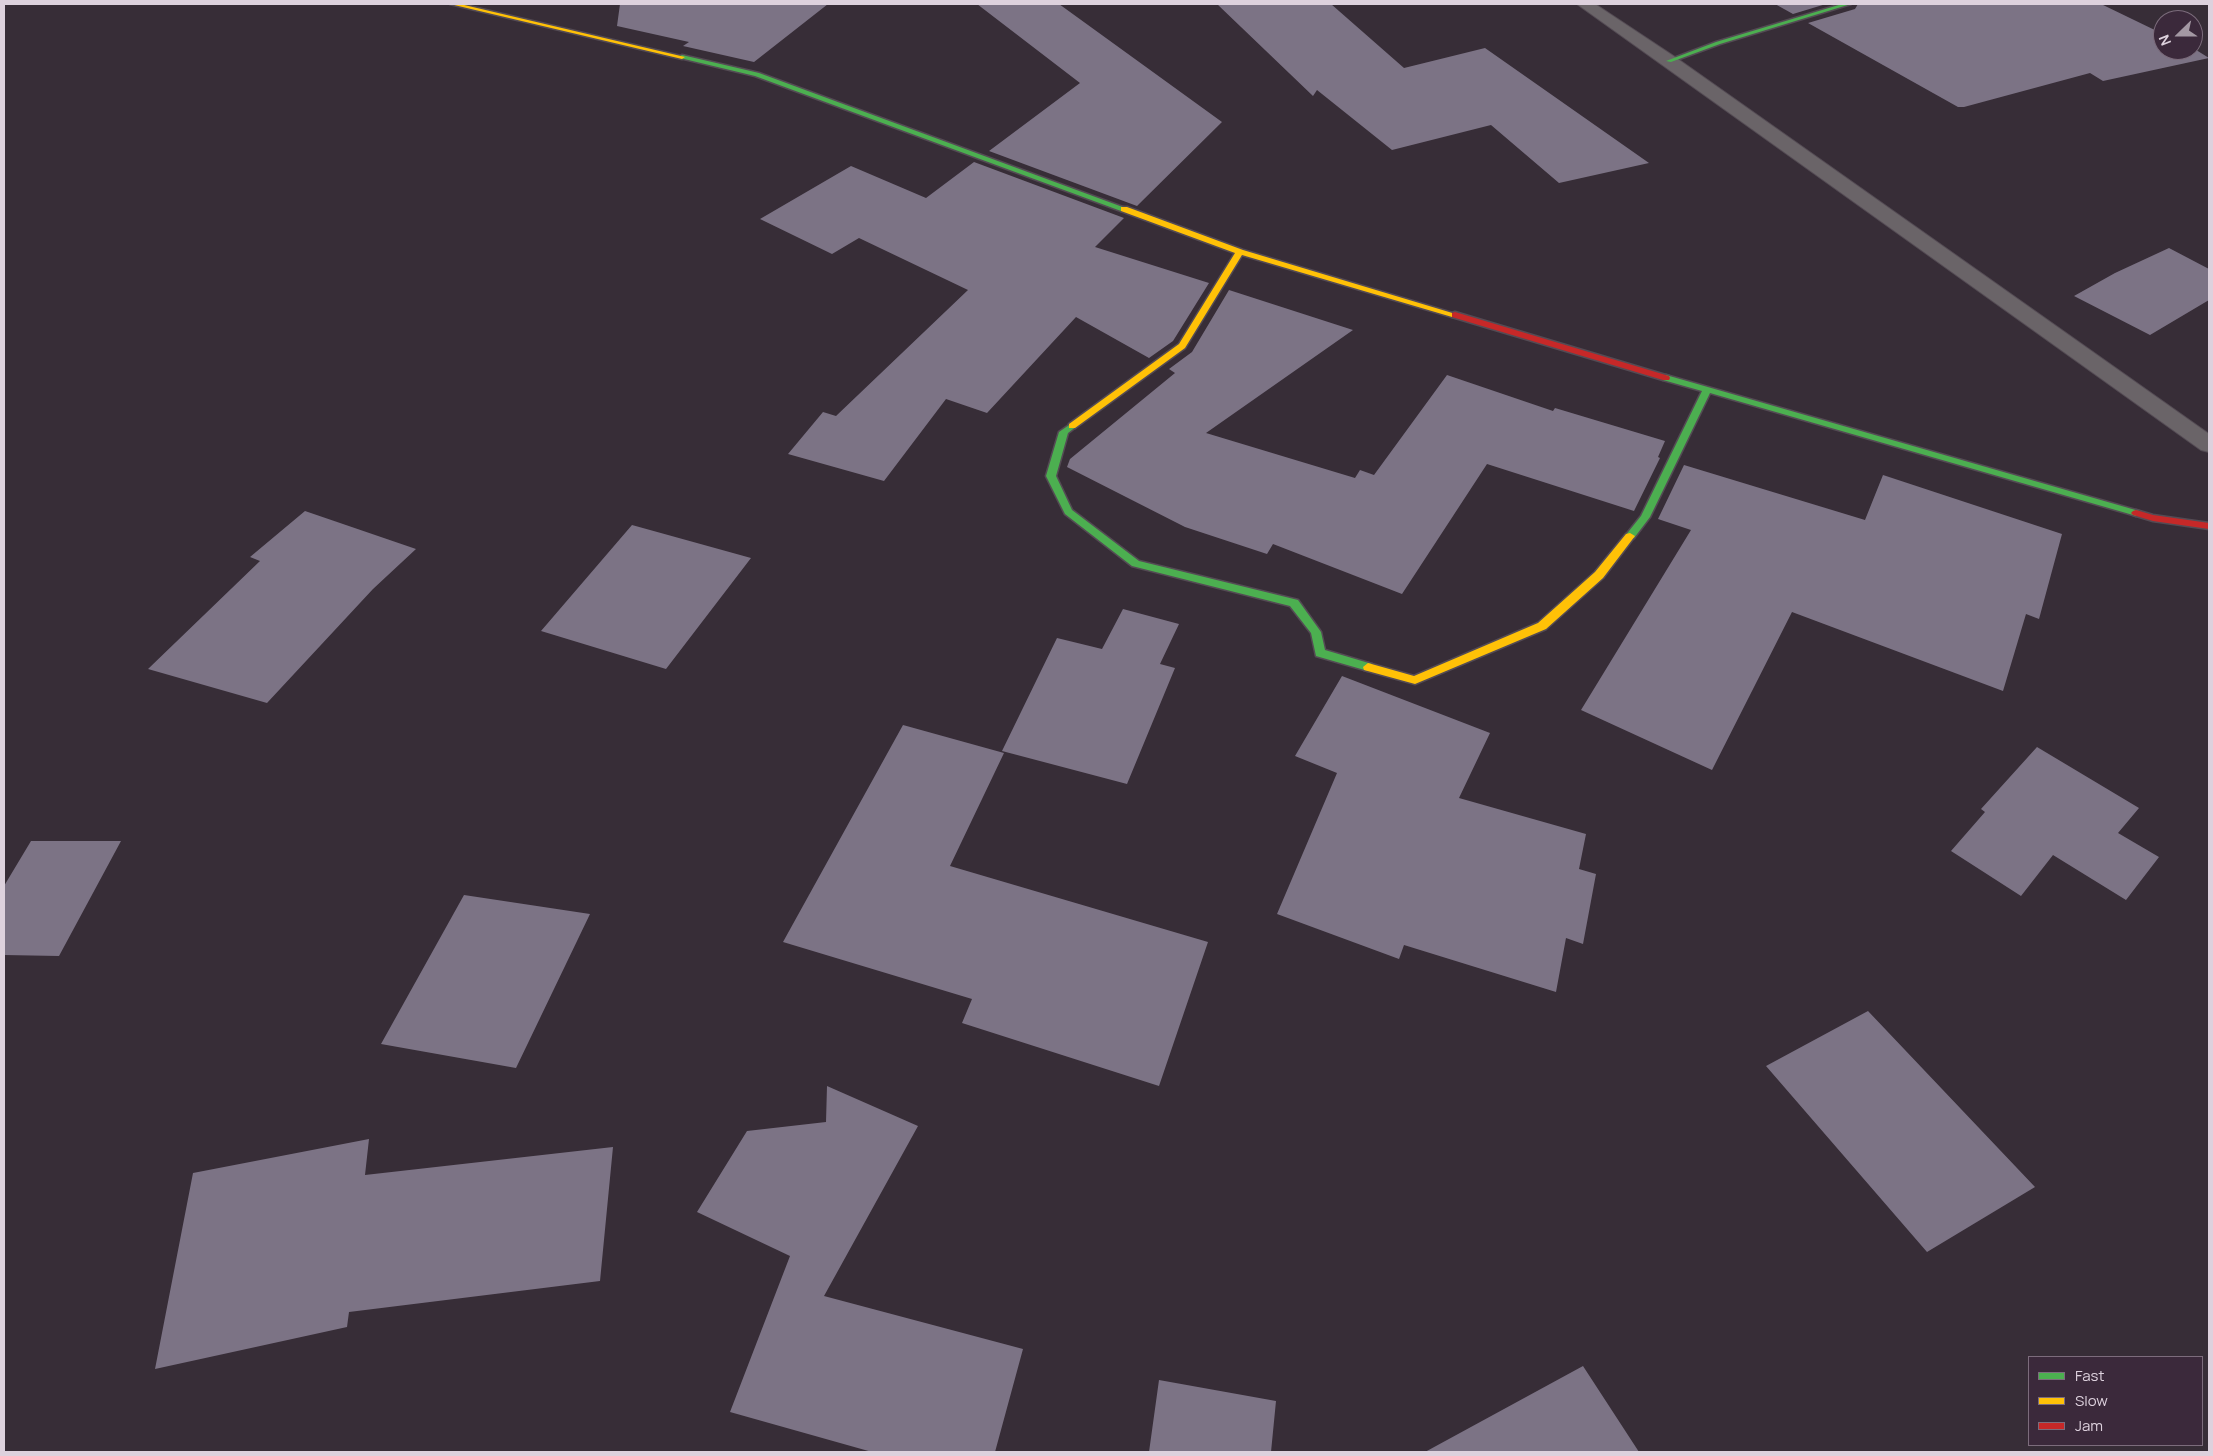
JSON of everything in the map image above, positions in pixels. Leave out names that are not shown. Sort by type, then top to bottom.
[{"type":"street","points":[[453,4],[757,74],[1240,252],[1707,390],[2153,518],[2209,526]]},
{"type":"street","points":[[1585,4],[1669,61],[2209,445]]},
{"type":"street","points":[[1669,61],[1718,43],[1848,4]]},
{"type":"street","points":[[1240,252],[1182,346],[1064,432],[1051,476],[1068,512],[1136,564],[1294,603],[1316,632],[1320,653],[1415,680],[1542,626],[1599,575],[1646,517],[1707,390]]},
{"type":"building","points":[[620,4],[828,4],[754,62],[683,46],[689,42],[617,26]]},
{"type":"building","points":[[977,4],[1059,4],[1222,122],[1137,206],[989,151],[1080,83]]},
{"type":"building","points":[[1217,4],[1331,4],[1404,68],[1485,48],[1649,163],[1559,183],[1491,125],[1392,150],[1317,90],[1313,96]]},
{"type":"building","points":[[1775,4],[1826,4],[1793,14]]},
{"type":"building","points":[[1858,4],[2101,4],[2153,29],[2153,60],[2200,60],[2103,81],[2090,73],[1958,107],[1808,23],[1855,9]]},
{"type":"building","points":[[974,162],[1124,218],[1095,247],[1209,283],[1173,341],[1149,358],[1076,317],[987,413],[946,399],[884,481],[788,454],[823,412],[836,416],[968,290],[859,238],[832,254],[760,219],[851,166],[926,198]]},
{"type":"building","points":[[2169,248],[2209,269],[2209,300],[2150,335],[2074,296],[2115,273]]},
{"type":"building","points":[[1229,290],[1353,330],[1206,433],[1355,478],[1360,470],[1374,475],[1447,375],[1553,411],[1555,408],[1665,441],[1658,457],[1660,458],[1634,511],[1487,464],[1402,594],[1273,544],[1267,554],[1185,527],[1067,467],[1070,459],[1175,373],[1169,369],[1192,352]]},
{"type":"building","points":[[1684,465],[1865,520],[1883,475],[2062,534],[2039,619],[2026,614],[2003,691],[1792,612],[1712,770],[1581,710],[1691,530],[1658,519]]},
{"type":"building","points":[[305,511],[416,549],[373,589],[267,703],[148,669],[260,561],[250,557]]},
{"type":"building","points":[[632,525],[751,558],[666,669],[541,631]]},
{"type":"building","points":[[1123,609],[1179,624],[1160,664],[1175,668],[1127,784],[1002,751],[1057,638],[1102,649]]},
{"type":"building","points":[[1342,676],[1490,733],[1459,798],[1586,834],[1579,869],[1596,874],[1583,944],[1566,938],[1556,992],[1404,945],[1399,959],[1277,914],[1337,773],[1295,756]]},
{"type":"building","points":[[903,725],[1004,753],[950,866],[1208,942],[1159,1086],[962,1023],[972,999],[783,942]]},
{"type":"building","points":[[2037,747],[2139,808],[2118,833],[2159,857],[2126,900],[2053,855],[2021,896],[1951,851],[1985,812],[1981,809]]},
{"type":"building","points":[[31,841],[121,841],[59,956],[4,955],[4,886]]},
{"type":"building","points":[[464,895],[590,914],[516,1068],[381,1044]]},
{"type":"building","points":[[1868,1011],[2035,1187],[1927,1252],[1766,1066]]},
{"type":"building","points":[[827,1086],[918,1126],[824,1296],[1023,1349],[995,1452],[872,1452],[730,1412],[790,1256],[697,1212],[747,1131],[826,1122]]},
{"type":"building","points":[[369,1139],[365,1175],[613,1147],[600,1281],[349,1312],[347,1327],[155,1369],[193,1173]]},
{"type":"building","points":[[1583,1366],[1639,1452],[1425,1452]]},
{"type":"building","points":[[1159,1380],[1276,1401],[1271,1452],[1149,1452]]},
{"type":"traffic: fast","points":[[1669,61],[1718,43],[1848,4]]},
{"type":"traffic: fast","points":[[682,57],[757,74],[1124,209]]},
{"type":"traffic: fast","points":[[1666,378],[2136,513]]},
{"type":"traffic: fast","points":[[1630,536],[1645,517],[1707,390]]},
{"type":"traffic: fast","points":[[1072,426],[1064,432],[1051,476],[1068,512],[1136,564],[1294,603],[1316,632],[1320,653],[1368,667]]},
{"type":"traffic: slow","points":[[453,4],[682,57]]},
{"type":"traffic: slow","points":[[1124,209],[1240,252],[1455,315]]},
{"type":"traffic: slow","points":[[1072,426],[1182,346],[1240,252]]},
{"type":"traffic: slow","points":[[1368,667],[1415,680],[1542,626],[1599,575],[1630,536]]},
{"type":"traffic: jam","points":[[1455,315],[1666,378]]},
{"type":"traffic: jam","points":[[2136,513],[2153,518],[2209,526]]}]
